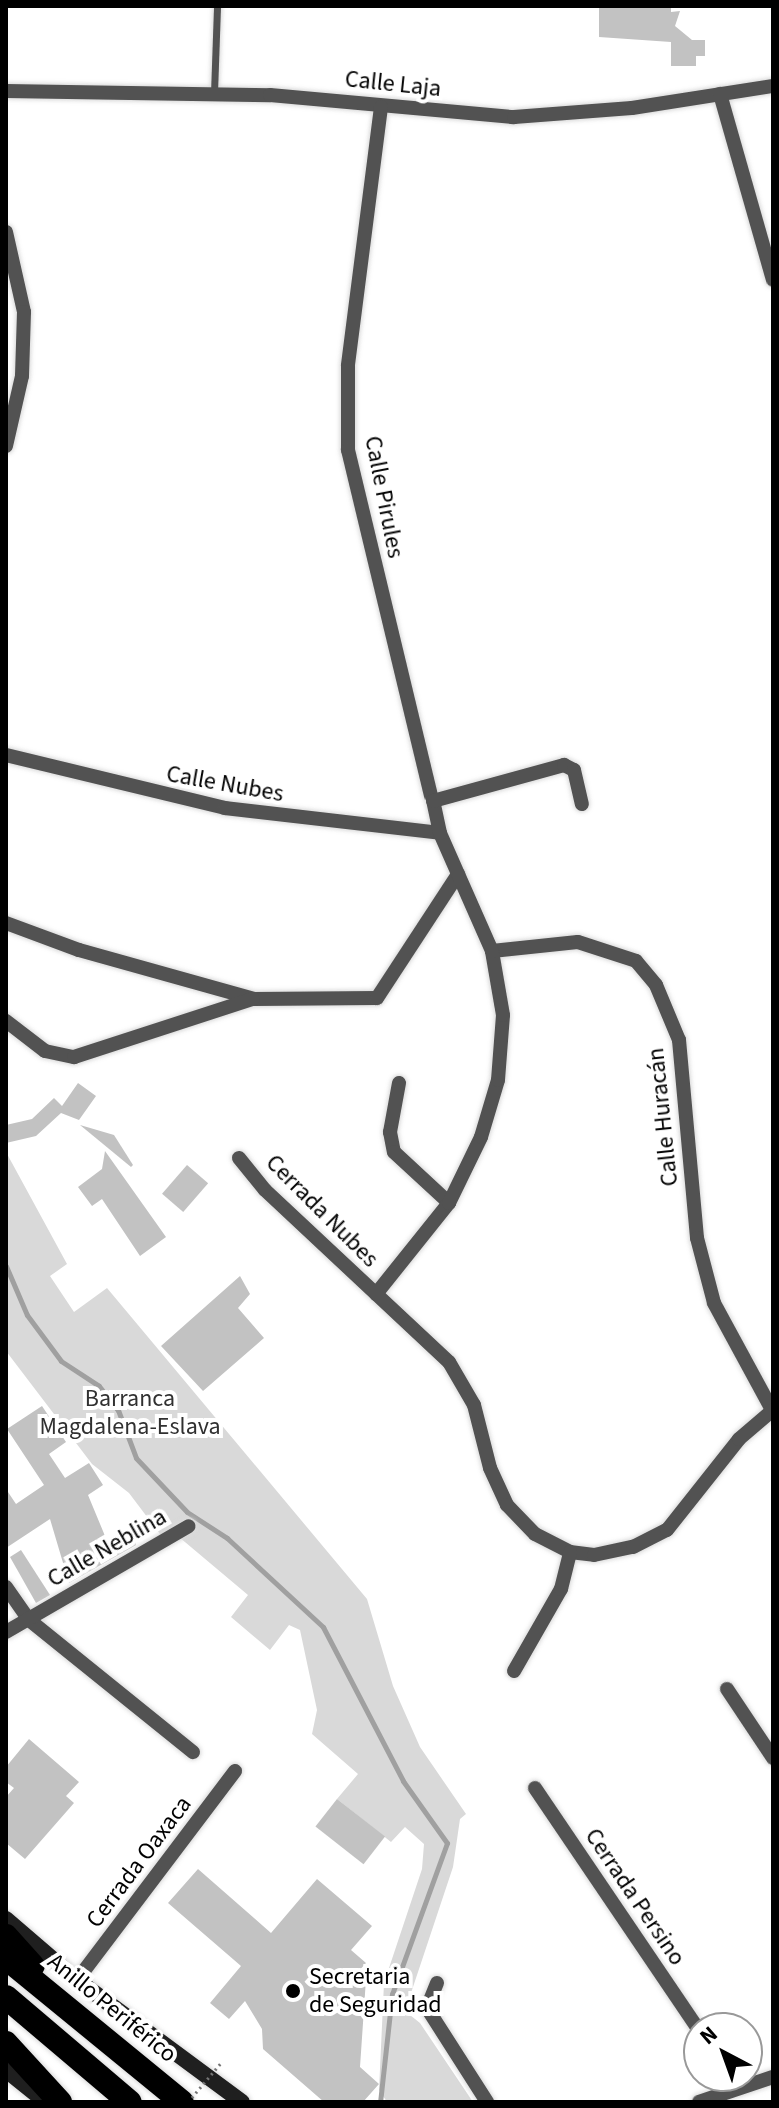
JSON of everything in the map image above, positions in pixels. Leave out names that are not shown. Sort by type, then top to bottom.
[{"type":"highway","points":[[6,1936],[83,2021]]},
{"type":"highway","name":"Anillo Periférico","points":[[6,1958],[182,2102]]},
{"type":"highway","points":[[6,1976],[161,2102]]},
{"type":"highway","points":[[6,1997],[130,2102]]},
{"type":"highway","points":[[6,2015],[109,2102]]},
{"type":"highway","points":[[6,2043],[60,2102]]},
{"type":"main road","points":[[6,1919],[77,1980],[242,2102]]},
{"type":"main road","points":[[6,2070],[46,2102]]},
{"type":"street","name":"Calle Laja","points":[[6,91],[214,93],[514,117],[632,108],[773,86]]},
{"type":"street","points":[[720,94],[773,280]]},
{"type":"street","name":"Calle Pirules","points":[[376,1294],[449,1203],[481,1137],[498,1080],[503,1015],[492,951],[440,833],[348,450],[348,366],[381,107]]},
{"type":"street","points":[[6,232],[24,312],[22,376],[6,446]]},
{"type":"street","points":[[6,315],[24,312]]},
{"type":"street","name":"Calle Nubes","points":[[6,755],[225,808],[440,833]]},
{"type":"street","points":[[432,798],[564,765],[574,770],[582,804]]},
{"type":"street","points":[[6,923],[79,950],[254,999],[377,998],[458,874]]},
{"type":"street","name":"Calle Huracán","points":[[492,951],[578,942],[636,961],[656,985],[679,1040],[697,1238],[714,1303],[772,1410]]},
{"type":"street","points":[[6,1021],[45,1051],[74,1057],[254,999]]},
{"type":"street","points":[[399,1083],[390,1132],[394,1152],[449,1203]]},
{"type":"street","name":"Cerrada Nubes","points":[[239,1158],[265,1190],[419,1330],[459,1376],[474,1405],[490,1468],[507,1505],[535,1534],[570,1552]]},
{"type":"street","points":[[514,1671],[561,1589],[570,1552],[594,1555],[633,1547],[667,1530],[739,1439],[772,1410]]},
{"type":"street","name":"Calle Neblina","points":[[6,1632],[189,1526]]},
{"type":"street","points":[[6,1587],[28,1619],[193,1752]]},
{"type":"street","points":[[727,1689],[773,1758]]},
{"type":"street","name":"Cerrada Oaxaca","points":[[77,1980],[235,1771]]},
{"type":"street","name":"Cerrada Persino","points":[[535,1788],[687,2012]]},
{"type":"street","points":[[437,1983],[427,2008],[487,2102]]},
{"type":"street","points":[[699,2102],[717,2092]]},
{"type":"lane","points":[[214,93],[217,6]]},
{"type":"path","points":[[188,2102],[220,2064]]},
{"type":"green space","name":"Barranca Magdalena-Eslava","points":[[6,1152],[67,1264],[50,1276],[74,1312],[107,1288],[367,1599],[393,1686],[420,1747],[466,1814],[460,1819],[453,1867],[405,2011],[420,2023],[473,2102],[387,2102],[379,2090],[384,1983],[422,1869],[424,1844],[405,1827],[391,1842],[337,1799],[358,1774],[312,1734],[317,1710],[300,1630],[289,1625],[270,1650],[231,1617],[248,1595],[179,1537],[166,1542],[129,1493],[92,1464],[6,1351]]},
{"type":"building","points":[[599,6],[671,6],[671,12],[680,11],[675,26],[692,40],[705,40],[705,56],[696,56],[696,66],[671,66],[671,42],[599,37]]},
{"type":"building","points":[[78,1083],[96,1096],[79,1120],[61,1113],[36,1136],[6,1143],[6,1125],[32,1119],[54,1098],[62,1106]]},
{"type":"building","points":[[80,1125],[114,1135],[133,1165],[131,1167]]},
{"type":"building","points":[[105,1151],[166,1237],[140,1256],[102,1199],[92,1206],[78,1187],[102,1169]]},
{"type":"building","points":[[187,1165],[208,1183],[183,1212],[162,1194]]},
{"type":"building","points":[[240,1276],[250,1294],[238,1308],[264,1338],[203,1391],[161,1346]]},
{"type":"building","points":[[42,1406],[66,1442],[49,1454],[65,1478],[89,1463],[103,1485],[88,1495],[110,1548],[135,1541],[136,1545],[69,1583],[50,1519],[6,1548],[6,1489],[16,1504],[44,1485],[7,1429]]},
{"type":"building","points":[[21,1550],[50,1595],[36,1603],[10,1557]]},
{"type":"building","points":[[29,1739],[79,1782],[66,1796],[74,1803],[25,1859],[6,1843],[6,1797],[14,1788],[6,1782],[6,1767]]},
{"type":"building","points":[[337,1799],[385,1837],[364,1864],[315,1827]]},
{"type":"building","name":"Secretaria de Seguridad","points":[[198,1869],[271,1933],[317,1879],[372,1926],[351,1950],[366,1963],[358,1972],[366,1979],[360,2067],[379,2084],[363,2102],[324,2102],[263,2049],[262,2029],[245,2001],[229,2019],[210,2003],[241,1966],[168,1903]]},
{"type":"waterway","points":[[6,1266],[27,1315],[61,1361],[99,1386],[118,1410],[136,1458],[187,1512],[227,1538],[323,1627],[403,1781],[447,1843],[392,1994],[380,2102]]},
{"type":"place","name":"Secretaria de Seguridad","points":[[293,1991]]}]
